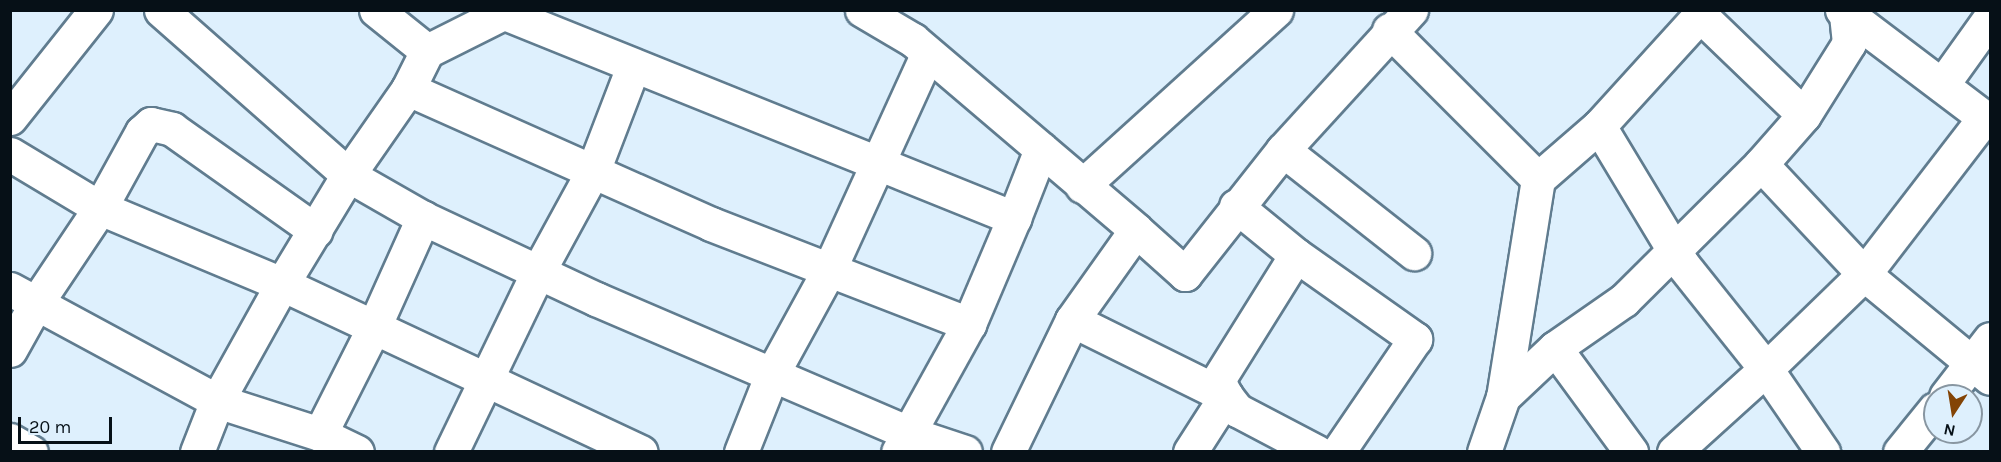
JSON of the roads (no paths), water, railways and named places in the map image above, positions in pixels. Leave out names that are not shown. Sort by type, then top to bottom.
[{"type":"street","points":[[10,118],[96,10]]},
{"type":"street","points":[[161,10],[348,175],[423,218],[539,270],[596,299],[772,374],[903,442],[965,452]]},
{"type":"street","points":[[376,10],[427,51]]},
{"type":"street","points":[[862,10],[913,40],[927,55],[1041,149],[1185,274],[1236,206],[1283,150],[1400,20],[1538,179]]},
{"type":"street","points":[[1082,186],[1276,10]]},
{"type":"street","points":[[197,452],[217,401],[282,284],[348,175],[408,89],[427,51],[508,12],[633,67],[880,162],[1014,218]]},
{"type":"street","points":[[1674,452],[1766,369],[1864,274],[1988,119],[1846,12]]},
{"type":"street","points":[[1503,397],[1555,348],[1624,300],[1761,164],[1804,115],[1849,43],[1846,12]]},
{"type":"street","points":[[1484,452],[1503,397],[1538,179],[1599,126],[1700,15],[1804,115]]},
{"type":"street","points":[[1942,85],[1990,18]]},
{"type":"street","points":[[741,452],[772,374],[830,270],[927,55]]},
{"type":"street","points":[[451,452],[539,270],[593,171],[633,67]]},
{"type":"street","points":[[408,89],[593,171],[830,270],[969,324]]},
{"type":"street","points":[[10,350],[23,297],[99,208],[142,132],[151,124],[160,124],[316,231]]},
{"type":"street","points":[[1599,126],[1674,249],[1766,369],[1823,452]]},
{"type":"street","points":[[903,442],[969,324],[1041,149]]},
{"type":"street","points":[[1283,150],[1414,253]]},
{"type":"street","points":[[10,154],[99,208],[282,284],[641,452]]},
{"type":"street","points":[[1761,164],[1864,274],[1981,372]]},
{"type":"street","points":[[1236,206],[1296,255],[1415,339],[1338,452]]},
{"type":"street","points":[[320,434],[374,327],[423,218]]},
{"type":"street","points":[[1008,452],[1072,320],[1136,230]]},
{"type":"street","points":[[1296,255],[1218,380],[1226,396],[1237,410],[1317,452]]},
{"type":"street","points":[[23,297],[217,401],[320,434],[357,452]]},
{"type":"street","points":[[1072,320],[1226,396]]},
{"type":"street","points":[[1964,384],[1981,372],[1990,339]]},
{"type":"street","points":[[1555,348],[1631,452]]},
{"type":"street","points":[[1190,452],[1226,396]]},
{"type":"street","points":[[1900,452],[1923,424]]},
{"type":"street","points":[[10,440],[31,452]]}]
